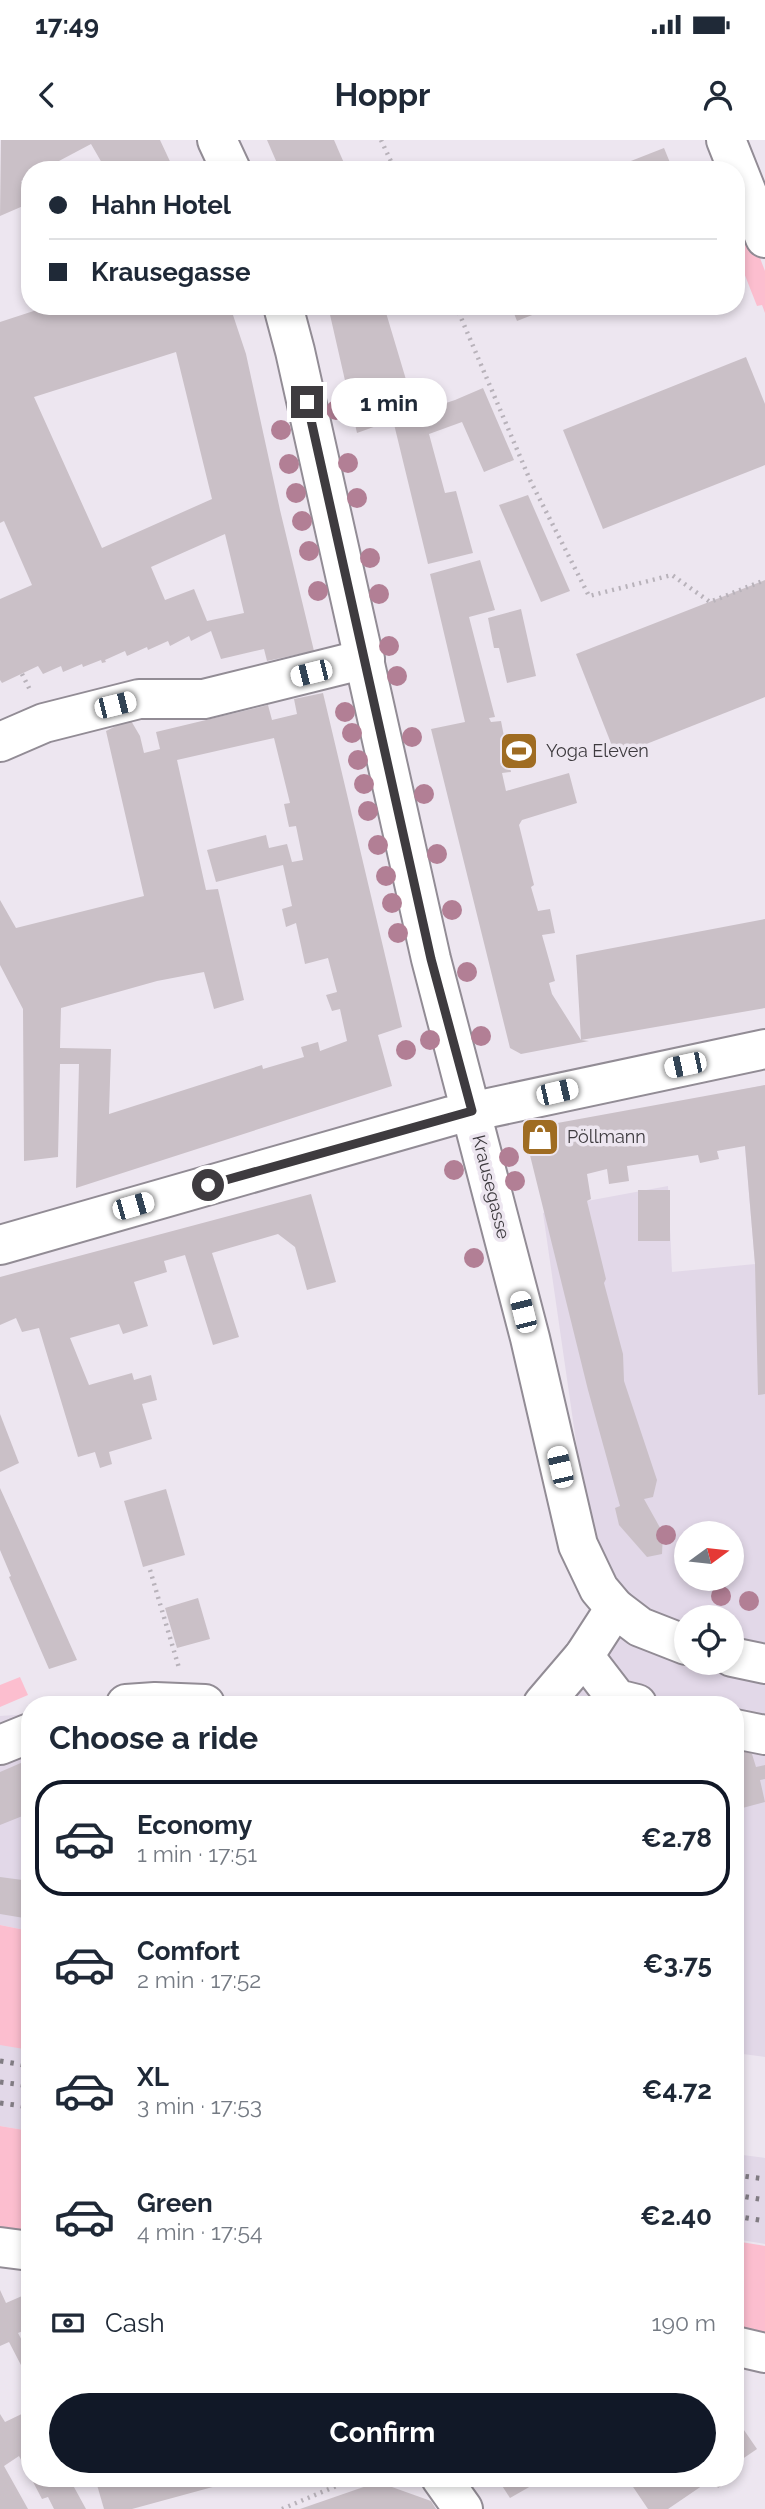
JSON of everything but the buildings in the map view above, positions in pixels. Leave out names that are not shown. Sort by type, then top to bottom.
[{"type":"street","points":[[217,140],[227,161]]},
{"type":"street","points":[[726,140],[734,161]]},
{"type":"street","points":[[745,188],[765,239]]},
{"type":"street","name":"Krausegasse","points":[[284,315],[365,659],[431,959],[530,1338],[578,1545],[598,1589],[615,1608],[640,1627],[674,1640]]},
{"type":"street","points":[[0,742],[44,723],[139,699],[204,699],[365,659]]},
{"type":"street","points":[[0,1245],[472,1111],[765,1049]]},
{"type":"street","points":[[549,1696],[584,1656],[615,1608]]},
{"type":"street","points":[[584,1656],[615,1696]]},
{"type":"street","points":[[744,1660],[765,1664]]},
{"type":"street","points":[[744,1731],[765,1735]]},
{"type":"street","points":[[0,1745],[21,1736]]},
{"type":"street","points":[[0,2247],[21,2250]]},
{"type":"street","points":[[744,2348],[765,2353]]},
{"type":"street","points":[[447,2487],[463,2509]]},
{"type":"path","points":[[381,140],[391,161]]},
{"type":"path","points":[[460,315],[530,480],[589,596],[672,575],[710,602],[765,580]]},
{"type":"path","points":[[150,1570],[194,1696]]},
{"type":"path","points":[[282,2509],[334,2487]]},
{"type":"shaded area","points":[[745,219],[765,271],[765,313],[762,305],[757,306],[745,275]]},
{"type":"shaded area","points":[[765,1085],[765,2057],[744,2054],[744,1696],[549,1696],[603,1628],[543,1213],[587,1201],[668,1186],[672,1272],[755,1264],[740,1090]]},
{"type":"shaded area","points":[[20,1677],[28,1695],[0,1707],[0,1685]]},
{"type":"shaded area","points":[[21,1715],[21,1929],[0,1925],[0,1716]]},
{"type":"shaded area","points":[[0,1925],[21,1929],[21,2048],[0,2045]]},
{"type":"shaded area","points":[[0,2038],[21,2041],[21,2130],[0,2126]]},
{"type":"shaded area","points":[[0,2126],[21,2130],[21,2240],[0,2237]]},
{"type":"shaded area","points":[[744,2155],[765,2158],[765,2244],[744,2240]]},
{"type":"shaded area","points":[[744,2242],[765,2246],[765,2337],[744,2334]]},
{"type":"railway","points":[[0,2061],[21,2064]]},
{"type":"railway","points":[[0,2082],[21,2085]]},
{"type":"railway","points":[[0,2103],[21,2106]]},
{"type":"railway","points":[[744,2176],[765,2179]]},
{"type":"railway","points":[[744,2196],[765,2200]]},
{"type":"railway","points":[[744,2218],[765,2221]]},
{"type":"place","name":"Yoga Eleven","points":[[519,751]]},
{"type":"place","name":"Pöllmann","points":[[540,1137]]},
{"type":"route","points":[[208,1185],[472,1111],[431,959],[307,402]]}]
